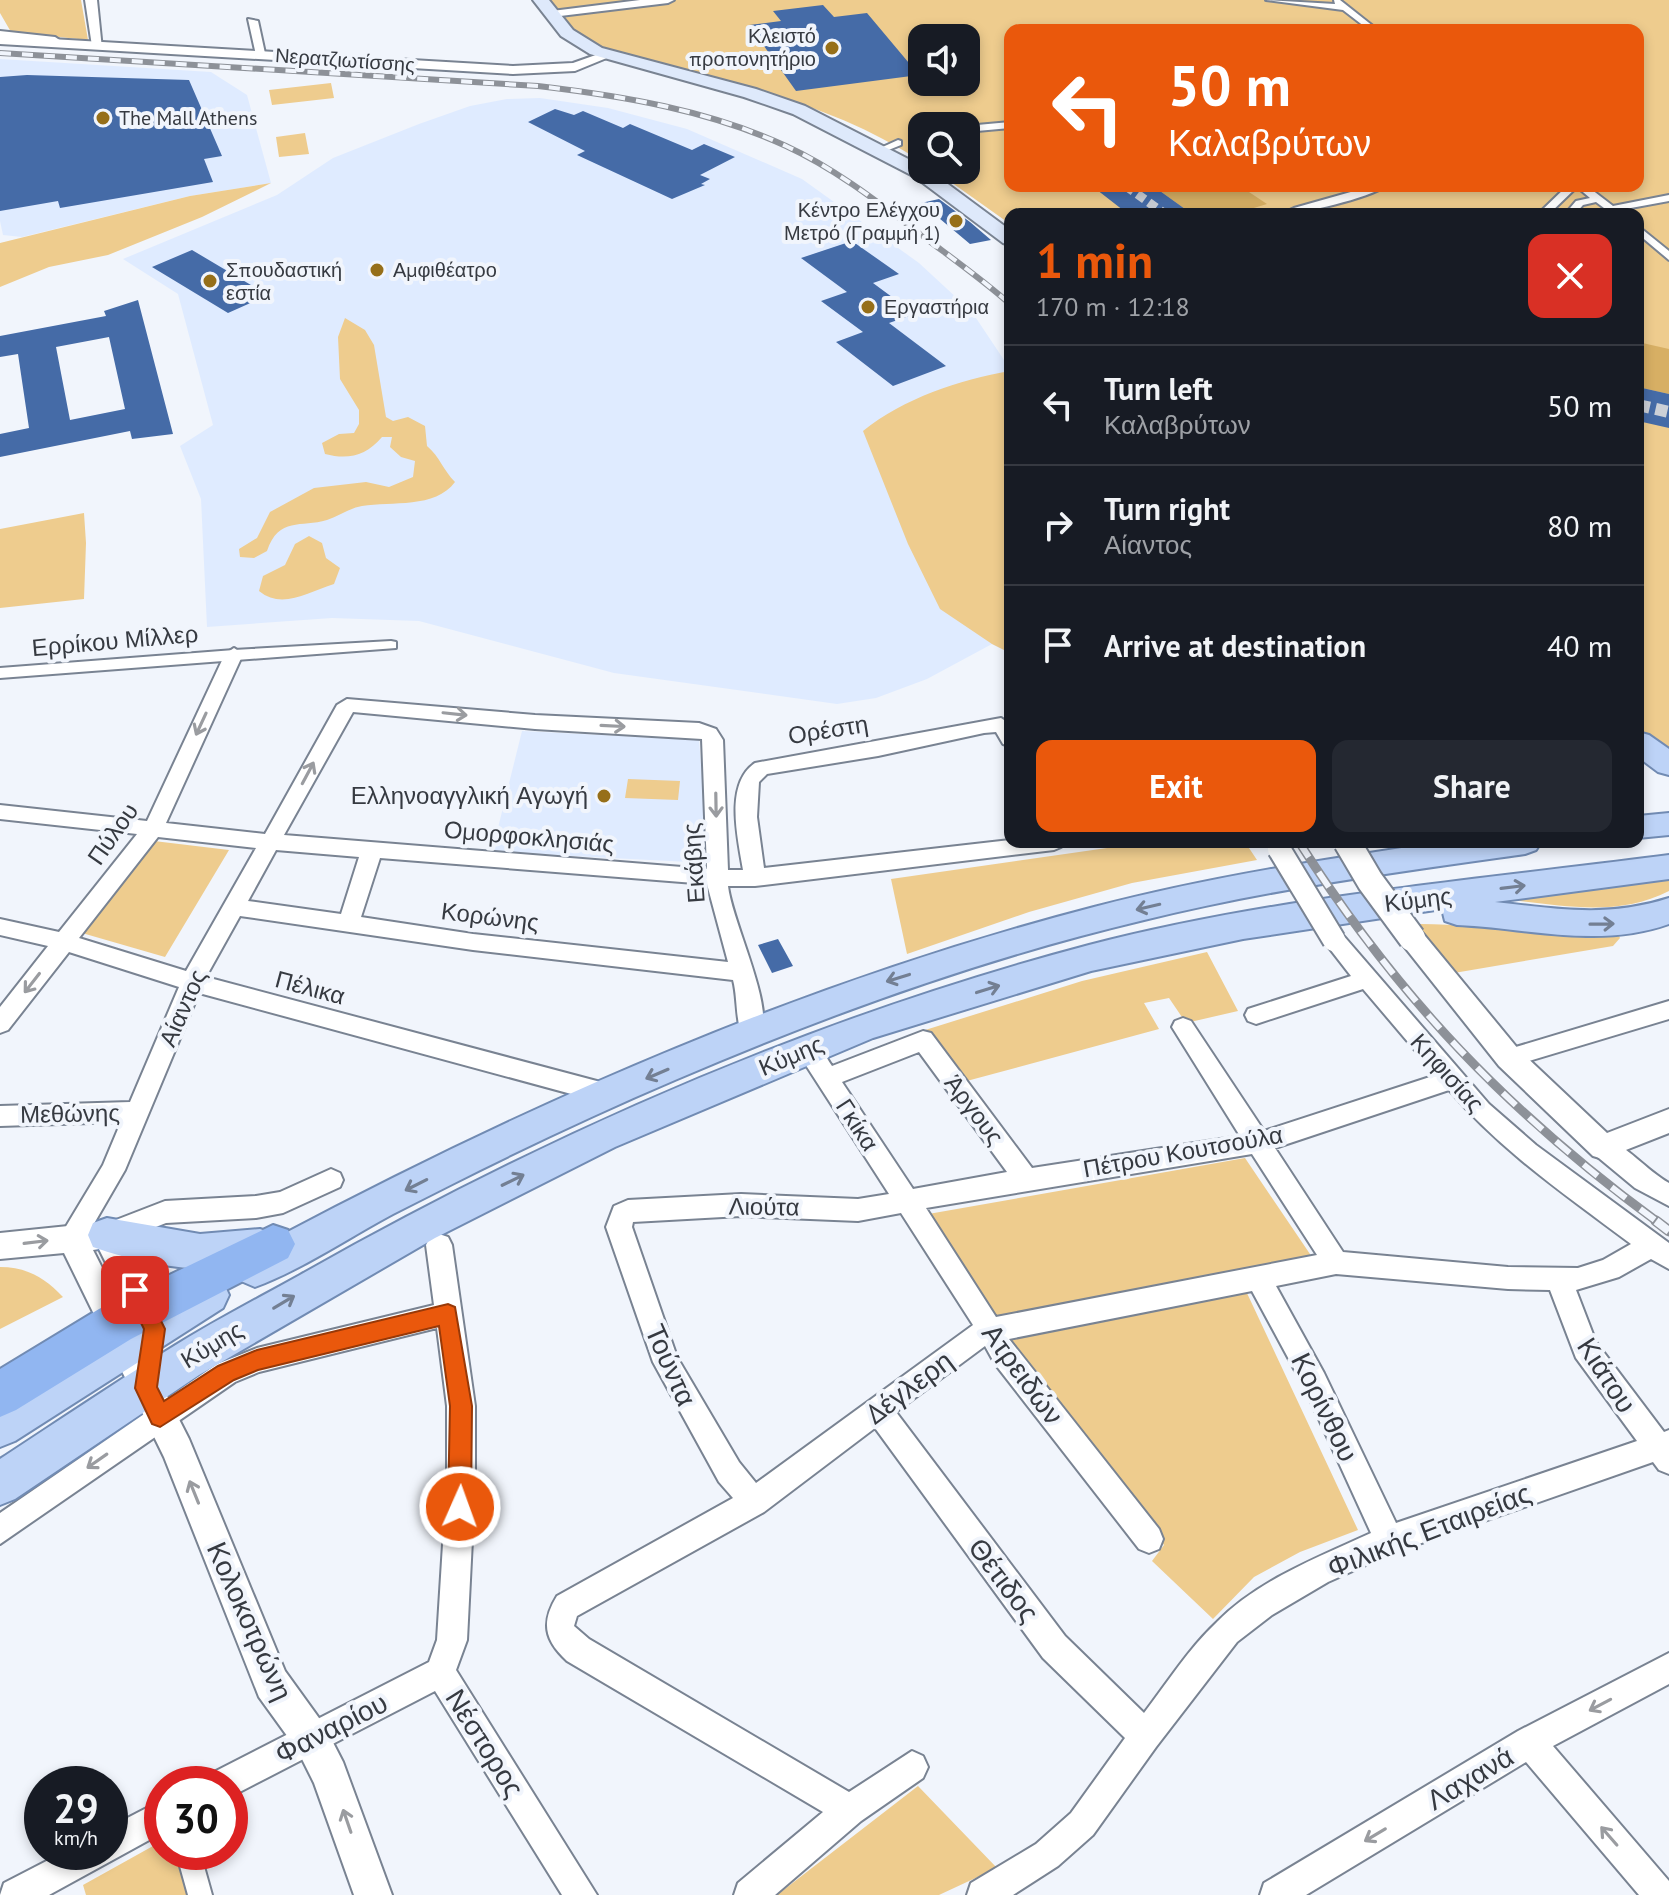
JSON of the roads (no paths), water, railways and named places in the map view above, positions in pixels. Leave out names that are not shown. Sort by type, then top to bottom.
[{"type":"highway","points":[[0,1395],[135,1327],[273,1244]]},
{"type":"main road","name":"Νερατζιωτίσσης","points":[[549,17],[599,58],[750,93],[889,147],[1004,234]]},
{"type":"main road","points":[[549,17],[599,58]]},
{"type":"main road","points":[[549,17],[568,51],[563,64]]},
{"type":"main road","points":[[1644,746],[1669,764]]},
{"type":"main road","points":[[1644,813],[1669,811]]},
{"type":"main road","points":[[1644,826],[1669,824]]},
{"type":"main road","points":[[1282,855],[1340,848]]},
{"type":"main road","name":"Κύμης","points":[[0,1427],[135,1327],[225,1285],[536,1125],[752,1033],[863,990],[1092,920],[1282,855],[1413,848]]},
{"type":"main road","name":"Κύμης","points":[[0,1484],[153,1402],[304,1290],[421,1226],[602,1136],[817,1064],[863,1027],[1091,958],[1329,926],[1669,867]]},
{"type":"main road","points":[[1329,926],[1496,912],[1605,924],[1635,922],[1669,911]]},
{"type":"main road","points":[[90,1237],[195,1253],[235,1252],[273,1244],[358,1215]]},
{"type":"street","points":[[91,0],[98,46]]},
{"type":"street","points":[[549,17],[668,0]]},
{"type":"street","points":[[1270,0],[1345,8]]},
{"type":"street","points":[[1312,0],[1319,0]]},
{"type":"street","points":[[1334,0],[1366,24]]},
{"type":"street","points":[[252,21],[262,55]]},
{"type":"street","name":"Νερατζιωτίσσης","points":[[0,37],[132,50]]},
{"type":"street","name":"Νερατζιωτίσσης","points":[[0,37],[132,50],[513,70],[563,64],[575,67],[599,58]]},
{"type":"street","points":[[980,128],[1004,126]]},
{"type":"street","points":[[1326,200],[1336,192]]},
{"type":"street","points":[[1303,208],[1366,192]]},
{"type":"street","points":[[1549,208],[1567,192]]},
{"type":"street","points":[[1589,192],[1610,208]]},
{"type":"street","points":[[1630,208],[1669,198]]},
{"type":"street","points":[[1575,208],[1580,203],[1598,199]]},
{"type":"street","points":[[1644,234],[1669,257]]},
{"type":"street","name":"Ερρίκου Μίλλερ","points":[[0,673],[391,645]]},
{"type":"street","name":"Πύλου","points":[[0,1024],[154,827],[234,654]]},
{"type":"street","name":"Αίαντος","points":[[90,1237],[113,1170],[193,980],[272,842],[341,711],[352,704],[535,722],[699,730],[709,734]]},
{"type":"street","name":"Ορέστη","points":[[755,878],[749,851],[749,786],[753,773],[762,768],[878,749],[984,726],[1001,725],[1004,730]]},
{"type":"street","name":"Εκάβης","points":[[709,734],[713,740],[715,767],[717,877],[727,926],[749,996],[752,1033]]},
{"type":"street","name":"Ομορφοκλησιάς","points":[[0,812],[272,842],[717,877],[755,878],[1004,848]]},
{"type":"street","points":[[1351,848],[1370,881],[1412,938],[1509,1058],[1603,1147],[1644,1181],[1669,1195]]},
{"type":"street","points":[[348,925],[372,850]]},
{"type":"street","name":"Κηφισίας","points":[[1282,855],[1365,980],[1481,1111],[1527,1152],[1660,1252]]},
{"type":"street","name":"Κορώνης","points":[[233,907],[348,925],[742,972]]},
{"type":"street","name":"Πέλικα","points":[[0,927],[65,942],[221,991],[608,1094]]},
{"type":"street","points":[[1256,1015],[1365,980]]},
{"type":"street","points":[[1509,1058],[1669,1010]]},
{"type":"street","points":[[1183,1027],[1336,1263]]},
{"type":"street","name":"Άργους","points":[[817,1064],[923,1040],[1026,1179]]},
{"type":"street","name":"Γκίκα","points":[[817,1064],[907,1202]]},
{"type":"street","name":"Πέτρου Κουτσούλα","points":[[907,1202],[1026,1179],[1259,1143],[1453,1079]]},
{"type":"street","name":"Μεθώνης","points":[[0,1116],[139,1112]]},
{"type":"street","points":[[1603,1147],[1669,1121]]},
{"type":"street","points":[[0,1246],[90,1237],[165,1212],[256,1207],[283,1202],[331,1180]]},
{"type":"street","name":"Λιούτα","points":[[623,1214],[636,1208],[741,1205],[858,1210],[907,1202]]},
{"type":"street","name":"Ατρειδών","points":[[907,1202],[1004,1355],[1149,1539]]},
{"type":"street","name":"Τούντα","points":[[623,1214],[619,1227],[666,1362],[729,1472],[754,1502]]},
{"type":"street","points":[[90,1237],[135,1327]]},
{"type":"street","name":"Νέστορος","points":[[439,1245],[461,1406],[461,1480],[452,1640],[440,1672],[581,1895]]},
{"type":"street","name":"Δέγλερη","points":[[850,1810],[578,1650],[559,1629],[559,1619],[567,1606],[754,1502],[972,1339],[988,1331],[1336,1263],[1559,1280],[1578,1279],[1660,1252]]},
{"type":"street","name":"Κορίνθου","points":[[1257,1276],[1315,1382],[1389,1540]]},
{"type":"street","name":"Κιάτου","points":[[1559,1280],[1585,1349],[1665,1451]]},
{"type":"street","points":[[0,1530],[153,1402],[257,1360],[448,1314]]},
{"type":"street","name":"Κολοκοτρώνη","points":[[135,1327],[153,1402],[272,1684],[311,1738],[330,1775],[373,1895]]},
{"type":"street","name":"Θέτιδος","points":[[878,1410],[1054,1647],[1145,1736]]},
{"type":"street","name":"Φιλικής Εταιρείας","points":[[983,1895],[1047,1855],[1082,1824],[1145,1736],[1227,1632],[1262,1605],[1318,1572],[1389,1540],[1665,1451]]},
{"type":"street","name":"Λαχανά","points":[[1276,1895],[1529,1742],[1669,1668]]},
{"type":"street","name":"Φαναρίου","points":[[248,1771],[440,1672]]},
{"type":"street","points":[[1529,1742],[1660,1895]]},
{"type":"street","points":[[750,1895],[850,1810],[912,1767]]},
{"type":"street","points":[[16,1895],[63,1884],[78,1870]]},
{"type":"street","points":[[193,1870],[200,1895]]},
{"type":"tunnel","points":[[1134,192],[1157,208]]},
{"type":"tunnel","points":[[1644,406],[1669,412]]},
{"type":"railway","points":[[0,53],[538,86],[665,106],[756,133],[824,166],[877,202],[1004,299]]},
{"type":"railway","points":[[1303,848],[1376,952],[1460,1050],[1554,1139],[1659,1223]]},
{"type":"railway","points":[[1656,1221],[1669,1231]]},
{"type":"place","name":"Κλειστό προπονητήριο","points":[[832,48]]},
{"type":"place","name":"The Mall Athens","points":[[103,118]]},
{"type":"place","name":"Κέντρο Ελέγχου Μετρό (Γραμμή 1)","points":[[956,221]]},
{"type":"place","name":"Αμφιθέατρο","points":[[377,270]]},
{"type":"place","name":"Σπουδαστική εστία","points":[[210,281]]},
{"type":"place","name":"Εργαστήρια","points":[[868,307]]},
{"type":"place","name":"Ελληνοαγγλική Αγωγή","points":[[604,796]]}]
